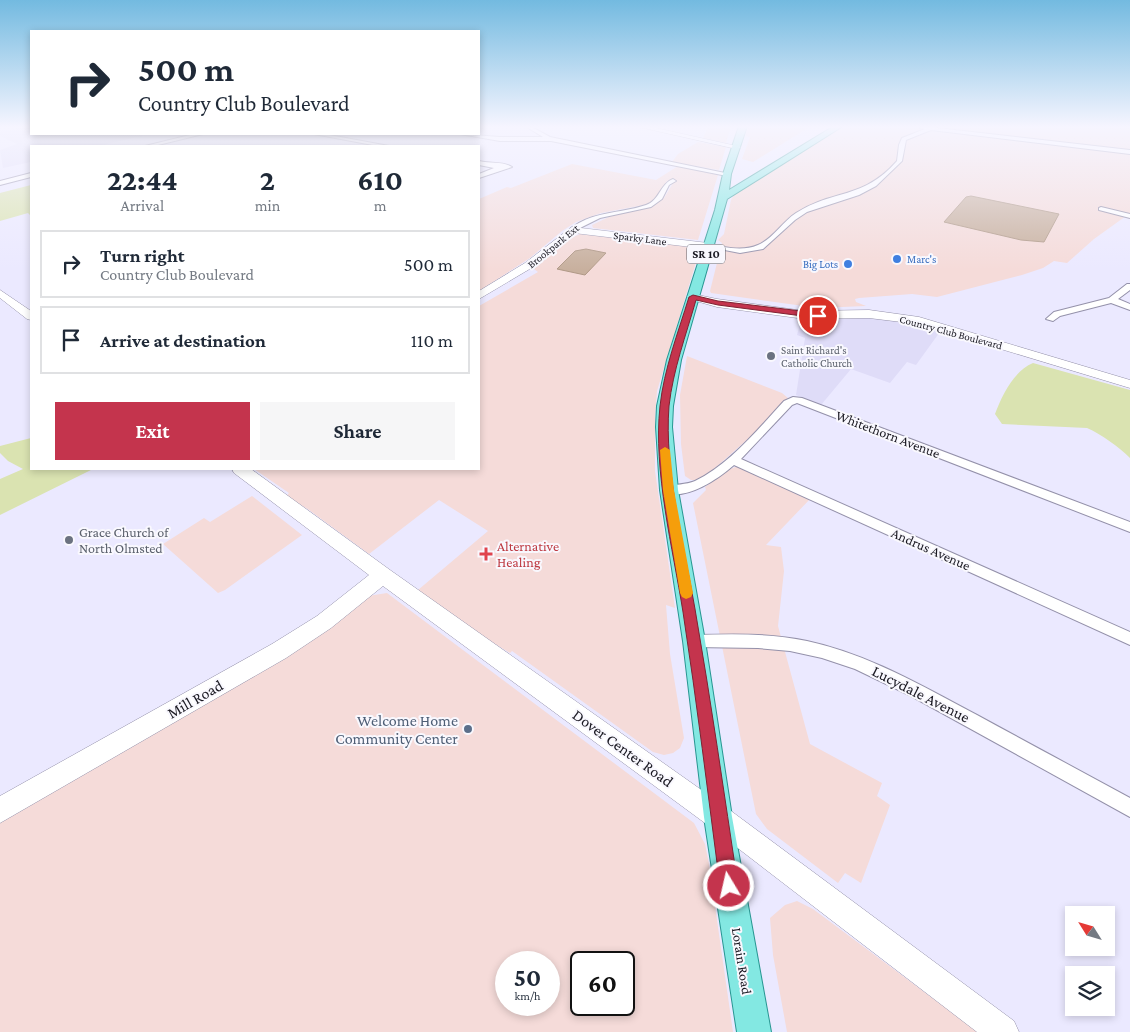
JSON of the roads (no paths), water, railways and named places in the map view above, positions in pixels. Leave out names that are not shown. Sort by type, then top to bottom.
[{"type":"main road","name":"Lorain Road","points":[[727,174],[713,247],[693,297],[674,360],[665,406],[665,451],[669,490],[694,642],[718,817],[754,1032]]},
{"type":"main road","points":[[725,186],[744,174]]},
{"type":"main road","points":[[723,197],[761,174]]},
{"type":"street","points":[[713,247],[723,250],[746,250],[767,244],[766,241],[787,222],[806,209],[868,188],[885,174]]},
{"type":"street","points":[[0,183],[30,175]]},
{"type":"street","name":"Brookpark Ext","points":[[480,295],[524,269],[572,230],[598,216],[649,206],[658,200],[667,184],[673,181]]},
{"type":"street","points":[[1101,209],[1130,216]]},
{"type":"street","name":"Sparky Lane","points":[[572,230],[713,247]]},
{"type":"street","points":[[1050,319],[1057,314],[1112,300],[1130,286]]},
{"type":"street","points":[[0,293],[30,315]]},
{"type":"street","name":"Country Club Boulevard","points":[[693,297],[708,299],[718,303],[805,315],[870,314],[913,320],[1130,384]]},
{"type":"street","name":"Country Club Boulevard","points":[[708,299],[719,297],[805,309],[862,308],[910,313],[1130,378]]},
{"type":"street","points":[[1112,300],[1130,308]]},
{"type":"street","name":"Whitethorn Avenue","points":[[669,490],[697,486],[732,459],[788,403],[798,400],[1130,527]]},
{"type":"street","name":"Andrus Avenue","points":[[732,459],[1130,639]]},
{"type":"street","name":"Dover Center Road","points":[[241,470],[383,575],[718,817],[1003,1032]]},
{"type":"street","name":"Mill Road","points":[[0,810],[279,651],[324,622],[383,575]]},
{"type":"street","name":"Lucydale Avenue","points":[[694,642],[751,641],[788,644],[822,651],[866,666],[932,698],[1130,808]]},
{"type":"place","name":"Marc's","points":[[897,259]]},
{"type":"place","name":"Big Lots","points":[[848,264]]},
{"type":"place","name":"Saint Richard's Catholic Church","points":[[771,356]]},
{"type":"place","name":"Grace Church of North Olmsted","points":[[69,540]]},
{"type":"place","name":"Alternative Healing","points":[[486,554]]},
{"type":"place","name":"Welcome Home Community Center","points":[[468,729]]}]
